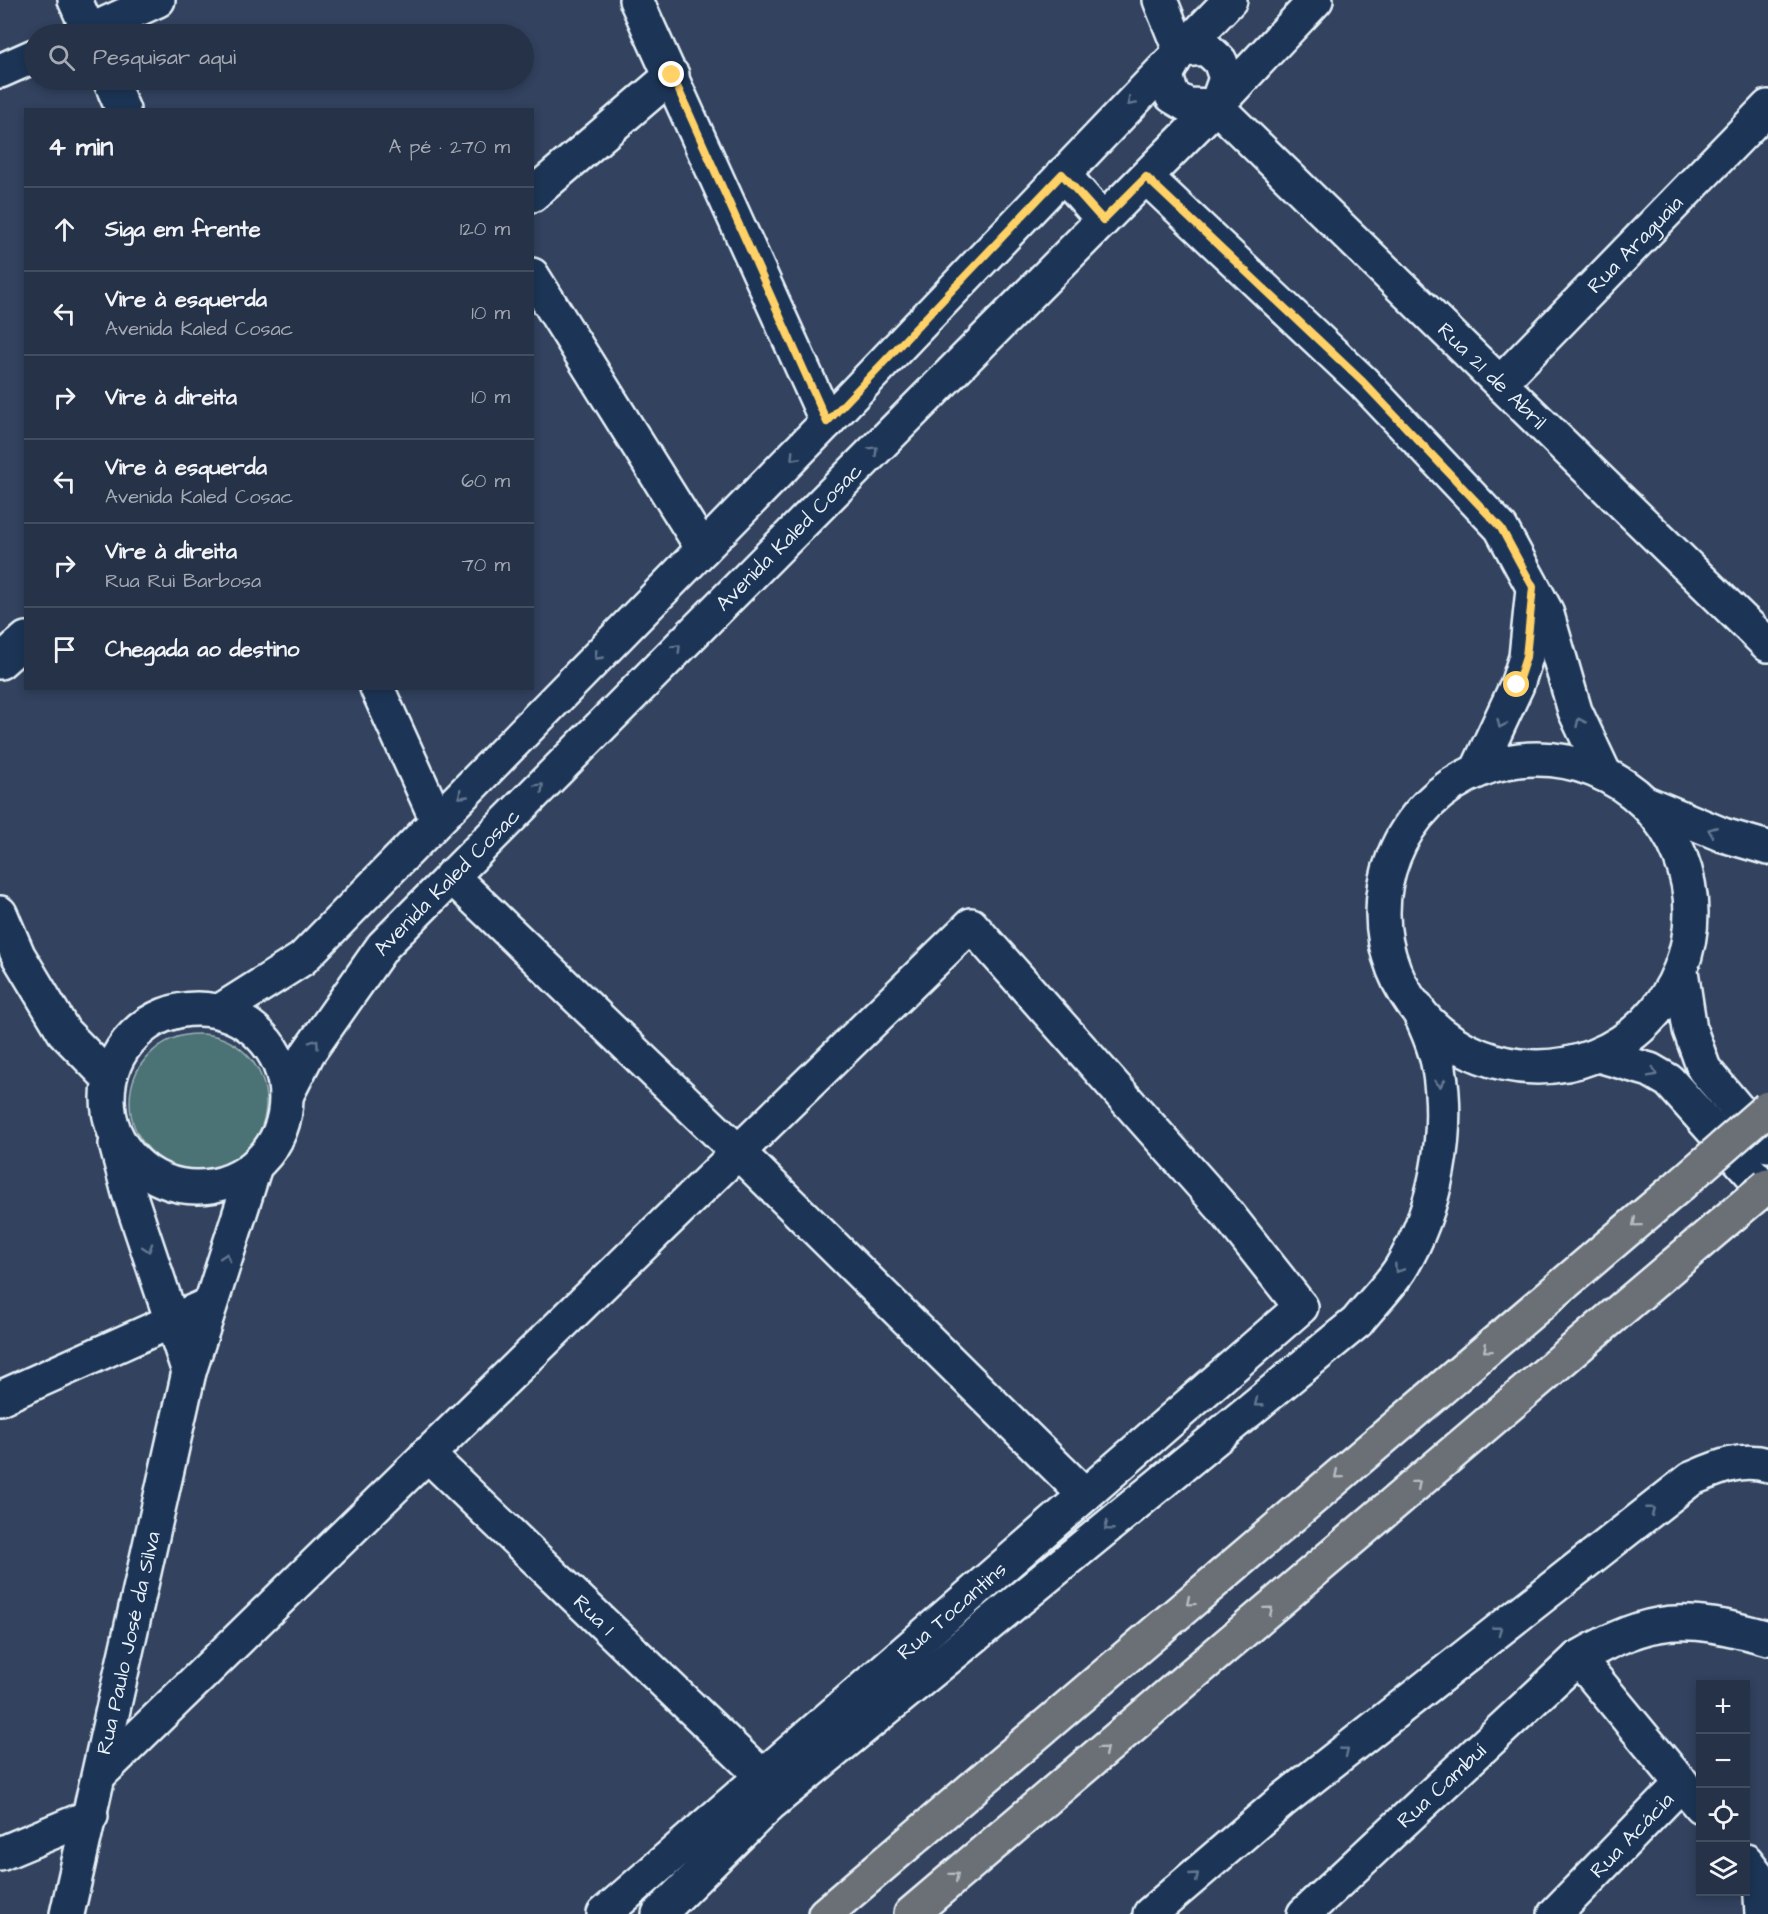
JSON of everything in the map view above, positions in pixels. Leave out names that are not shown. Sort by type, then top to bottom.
[{"type":"highway","points":[[825,1914],[1768,1108]]},
{"type":"highway","points":[[911,1914],[1768,1185]]},
{"type":"street","points":[[75,0],[83,24]]},
{"type":"street","points":[[108,24],[158,0]]},
{"type":"street","points":[[636,0],[672,75],[827,422]]},
{"type":"street","points":[[1160,0],[1180,50]]},
{"type":"street","points":[[220,1011],[302,959],[827,422],[1230,0]]},
{"type":"street","name":"Avenida Kaled Cosac","points":[[287,1094],[308,1053],[383,946],[1146,177],[1316,0]]},
{"type":"street","points":[[1206,48],[1220,61],[1226,78],[1216,106],[1187,105],[1172,96],[1166,75],[1180,50],[1206,48]]},
{"type":"street","points":[[0,71],[24,60]]},
{"type":"street","points":[[534,193],[672,75]]},
{"type":"street","points":[[114,90],[122,108]]},
{"type":"street","name":"Rua 21 de Abril","points":[[1216,106],[1768,645]]},
{"type":"street","name":"Rua Araguaia","points":[[1501,382],[1768,107]]},
{"type":"street","points":[[1062,174],[1103,220]]},
{"type":"street","points":[[1146,177],[1363,382],[1476,498],[1501,528],[1546,612],[1575,711],[1605,775]]},
{"type":"street","points":[[534,277],[703,549]]},
{"type":"street","points":[[1477,771],[1517,685],[1526,657],[1533,587]]},
{"type":"street","points":[[0,662],[24,641]]},
{"type":"street","points":[[378,690],[437,820]]},
{"type":"street","points":[[1646,803],[1665,827],[1680,853],[1689,882],[1692,912],[1681,971],[1666,997],[1648,1021],[1624,1040],[1598,1054],[1569,1063],[1549,1065],[1508,1064],[1479,1055],[1452,1041],[1429,1022],[1395,972],[1386,943],[1383,913],[1385,883],[1394,854],[1408,828],[1427,804],[1451,785],[1477,771],[1506,762],[1536,759],[1567,762],[1605,775],[1646,803],[1723,835],[1768,848]]},
{"type":"street","points":[[451,876],[738,1152],[1085,1495]]},
{"type":"street","points":[[0,913],[9,958],[64,1032],[109,1078]]},
{"type":"street","name":"Rua Tocantins","points":[[604,1914],[1301,1307],[1226,1212],[971,924],[738,1152]]},
{"type":"street","points":[[1681,971],[1690,1030],[1704,1069],[1768,1145]]},
{"type":"street","points":[[659,1914],[770,1804],[1357,1322],[1400,1268],[1426,1213],[1438,1167],[1442,1116],[1439,1068],[1430,1036],[1417,1007]]},
{"type":"street","points":[[112,1128],[126,1153],[147,1173],[174,1185],[202,1188],[230,1181],[255,1166],[280,1134],[287,1094],[282,1067],[267,1042],[246,1022],[220,1011],[191,1008],[163,1014],[139,1029],[119,1051],[109,1078],[107,1103],[112,1128],[129,1193],[189,1372]]},
{"type":"street","points":[[1598,1054],[1650,1070],[1668,1082],[1768,1192]]},
{"type":"street","points":[[100,1774],[738,1152]]},
{"type":"street","name":"Rua Paulo José da Silva","points":[[67,1914],[91,1816],[189,1372],[255,1166]]},
{"type":"street","points":[[0,1398],[210,1304]]},
{"type":"street","name":"Rua 1","points":[[427,1454],[762,1776]]},
{"type":"street","points":[[1150,1914],[1283,1800],[1691,1479],[1728,1463],[1759,1462],[1768,1465]]},
{"type":"street","name":"Rua Cambuí","points":[[1304,1914],[1578,1658],[1617,1636],[1663,1623],[1693,1621],[1768,1638]]},
{"type":"street","points":[[1578,1658],[1691,1794]]},
{"type":"street","name":"Rua Acácia","points":[[1555,1914],[1691,1794]]},
{"type":"street","points":[[0,1854],[91,1816]]},
{"type":"street","points":[[1750,1866],[1760,1879],[1762,1914]]},
{"type":"green space","points":[[198,1034],[224,1039],[236,1045],[246,1054],[255,1064],[261,1076],[266,1102],[261,1128],[255,1140],[246,1150],[236,1159],[224,1165],[198,1170],[172,1165],[160,1159],[150,1150],[141,1140],[135,1128],[130,1102],[135,1076],[141,1064],[150,1054],[160,1045],[172,1039]]},
{"type":"route","points":[[672,75],[827,422],[1062,174],[1103,220],[1146,177],[1363,382],[1476,498],[1501,528],[1533,587],[1526,657],[1517,685]]}]
